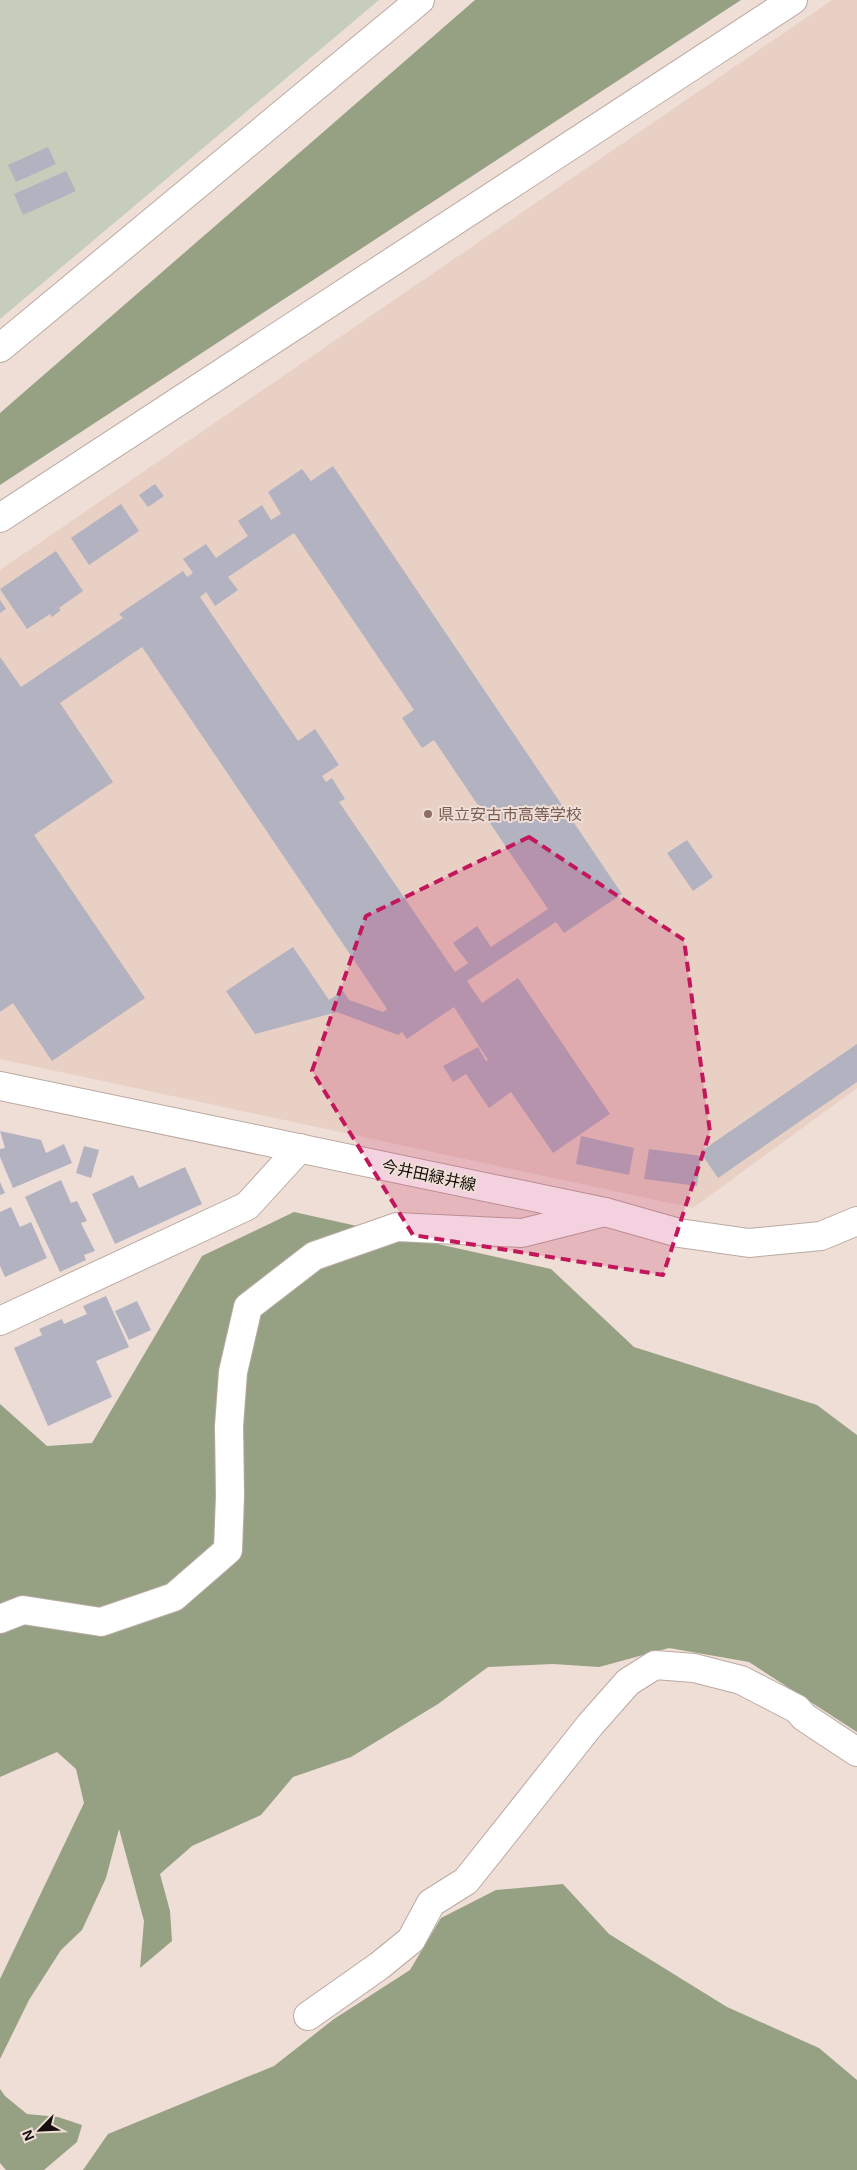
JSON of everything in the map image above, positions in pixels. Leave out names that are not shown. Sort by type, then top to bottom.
[{"type":"street","points":[[0,348],[420,0]]},
{"type":"street","points":[[0,518],[793,0]]},
{"type":"street","name":"今井田緑井線","points":[[0,1086],[605,1212],[679,1233],[749,1243],[822,1236],[857,1222]]},
{"type":"street","points":[[0,1321],[247,1206],[300,1148]]},
{"type":"street","points":[[0,1619],[23,1610],[101,1622],[174,1597],[228,1550],[230,1496],[229,1426],[233,1372],[248,1307],[314,1256],[397,1227],[465,1228],[522,1233],[605,1212]]},
{"type":"street","points":[[308,2016],[379,1966],[411,1940],[431,1903],[466,1880],[590,1725],[628,1682],[655,1665],[694,1668],[741,1680],[797,1709],[804,1717],[857,1752]]},
{"type":"highlighted area","points":[[529,837],[684,940],[710,1132],[663,1275],[413,1235],[312,1071],[366,916]]},
{"type":"shaded area","name":"県立安古市高等学校","points":[[832,0],[857,0],[857,1088],[693,1208],[0,1059],[0,570]]},
{"type":"green space","points":[[0,0],[379,0],[0,319]]},
{"type":"green space","points":[[475,0],[741,0],[0,485],[0,413]]},
{"type":"green space","points":[[294,1212],[551,1269],[634,1347],[817,1405],[857,1435],[857,1732],[749,1662],[669,1648],[599,1667],[553,1664],[488,1667],[438,1704],[351,1757],[293,1777],[261,1815],[192,1846],[160,1874],[170,1911],[172,1941],[140,1968],[144,1921],[119,1829],[106,1878],[82,1930],[61,1950],[29,2000],[0,2059],[0,1979],[84,1803],[76,1769],[57,1752],[0,1777],[0,1404],[47,1446],[92,1443],[202,1256]]},
{"type":"green space","points":[[563,1884],[609,1934],[727,2007],[819,2048],[857,2080],[857,2170],[83,2170],[108,2134],[274,2066],[334,2019],[410,1970],[441,1918],[496,1890]]},
{"type":"green space","points":[[0,2089],[5,2096],[27,2114],[58,2117],[82,2125],[77,2142],[44,2170],[6,2170],[0,2163]]},
{"type":"building","points":[[48,147],[56,164],[16,182],[8,165]]},
{"type":"building","points":[[66,171],[76,191],[23,215],[14,194]]},
{"type":"building","points":[[333,466],[622,894],[564,933],[556,922],[467,981],[482,1003],[518,978],[610,1114],[553,1153],[511,1092],[489,1108],[466,1074],[453,1082],[443,1066],[478,1047],[486,1061],[488,1060],[454,1007],[407,1039],[402,1032],[398,1035],[337,1012],[255,1034],[226,991],[293,947],[329,1000],[343,991],[349,1000],[383,1012],[387,1009],[142,647],[60,703],[113,782],[34,835],[145,998],[52,1061],[13,1003],[0,1012],[0,657],[21,687],[123,618],[119,614],[183,571],[187,577],[193,573],[183,559],[206,544],[216,558],[248,536],[238,521],[262,505],[271,520],[281,514],[268,492],[302,469],[311,481]],"holes":[[[294,533],[414,710],[402,718],[422,748],[434,740],[548,909],[491,947],[477,926],[453,943],[468,963],[455,972],[339,802],[345,799],[332,778],[326,782],[322,776],[339,765],[315,729],[298,741],[200,597],[206,592],[215,606],[238,590],[228,577]]]},
{"type":"building","points":[[155,484],[164,496],[148,507],[139,495]]},
{"type":"building","points":[[121,504],[139,531],[89,565],[71,538]]},
{"type":"building","points":[[56,551],[83,591],[59,608],[61,610],[52,617],[50,614],[27,629],[0,589]]},
{"type":"building","points":[[0,600],[6,609],[0,613]]},
{"type":"building","points":[[687,840],[713,877],[693,891],[667,853]]},
{"type":"building","points":[[857,1044],[857,1082],[718,1178],[700,1152]]},
{"type":"building","points":[[0,1131],[41,1140],[46,1153],[64,1144],[72,1163],[13,1188],[0,1157],[0,1149],[5,1148]]},
{"type":"building","points":[[581,1136],[634,1148],[629,1175],[576,1164]]},
{"type":"building","points":[[84,1146],[99,1150],[91,1178],[76,1173]]},
{"type":"building","points":[[649,1149],[701,1156],[697,1186],[644,1179]]},
{"type":"building","points":[[185,1167],[202,1204],[115,1244],[92,1194],[133,1175],[139,1188]]},
{"type":"building","points":[[61,1180],[71,1203],[77,1201],[87,1221],[81,1223],[95,1251],[84,1255],[86,1260],[60,1272],[25,1197]]},
{"type":"building","points":[[0,1182],[5,1193],[0,1195]]},
{"type":"building","points":[[11,1207],[20,1227],[31,1222],[47,1258],[5,1277],[0,1266],[0,1212]]},
{"type":"building","points":[[106,1296],[129,1347],[96,1361],[112,1397],[48,1426],[14,1348],[42,1335],[39,1329],[62,1319],[64,1324],[87,1314],[83,1306]]},
{"type":"building","points":[[137,1301],[151,1330],[129,1340],[115,1311]]},
{"type":"place","name":"県立安古市高等学校","points":[[428,814]]}]
